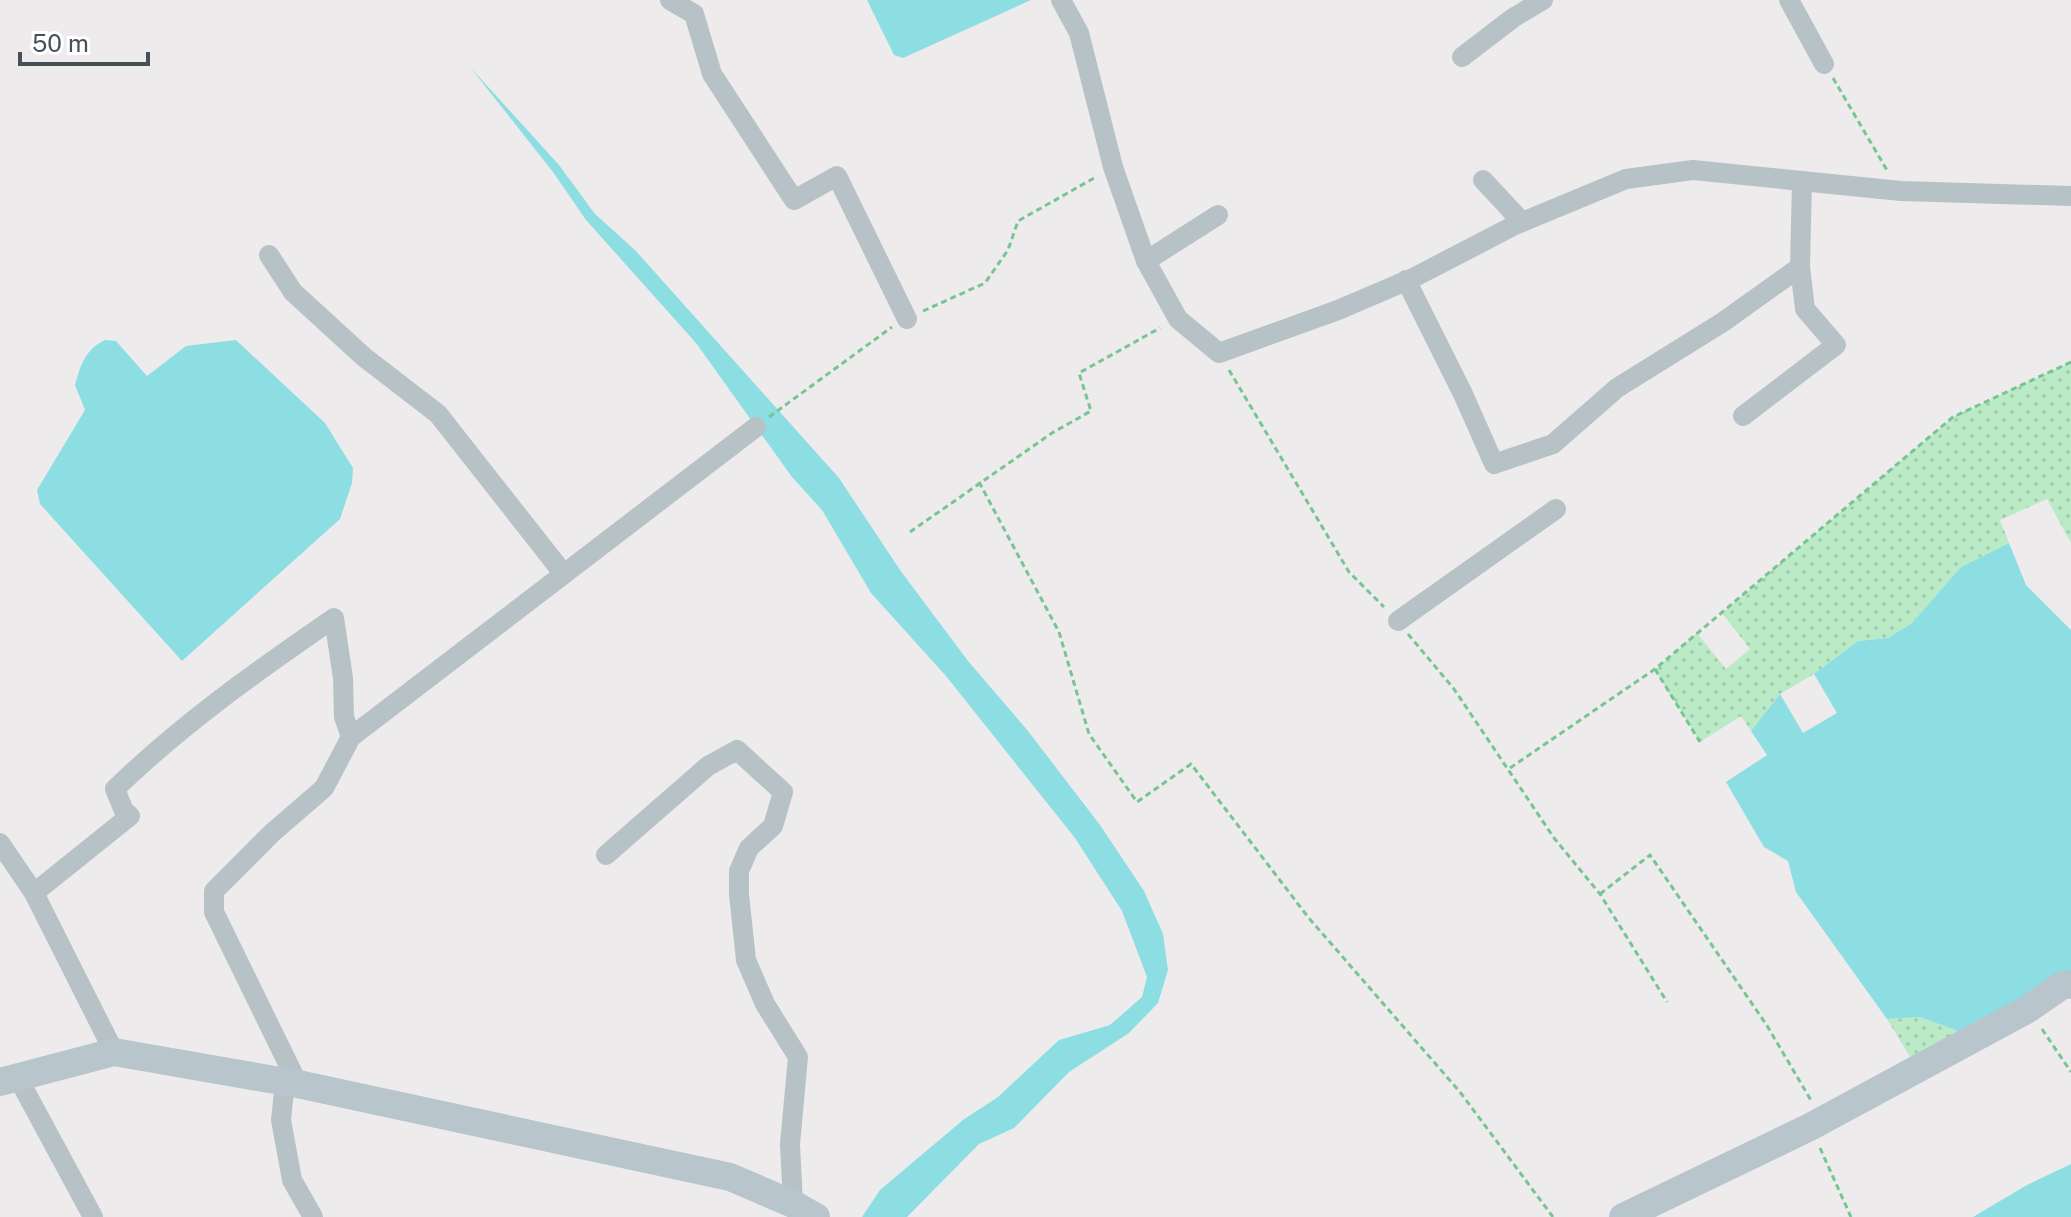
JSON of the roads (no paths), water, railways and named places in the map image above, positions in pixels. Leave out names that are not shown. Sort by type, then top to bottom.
[{"type":"street","points":[[670,0],[694,14],[712,74],[794,200],[837,176],[907,319]]},
{"type":"street","points":[[1061,0],[1079,33],[1113,167],[1146,261],[1178,319],[1219,353],[1287,330],[1406,280],[1522,222],[1626,179],[1693,170],[1901,191],[2071,196]]},
{"type":"street","points":[[1462,57],[1513,18],[1543,0]]},
{"type":"street","points":[[1789,0],[1824,64]]},
{"type":"street","points":[[1483,180],[1522,222]]},
{"type":"street","points":[[1743,416],[1836,345],[1805,309],[1800,267],[1802,181]]},
{"type":"street","points":[[1146,261],[1218,215]]},
{"type":"street","points":[[269,255],[293,292],[364,357],[438,414],[563,573]]},
{"type":"street","points":[[1406,280],[1494,464],[1553,444],[1617,388],[1723,322],[1800,267]]},
{"type":"street","points":[[313,1217],[292,1180],[281,1120],[292,1083],[214,912],[214,891],[272,833],[324,788],[351,737],[756,427]]},
{"type":"street","points":[[1398,621],[1556,509]]},
{"type":"street","points":[[34,893],[130,816],[124,811],[115,789],[160,745],[221,697],[334,618],[343,678],[344,717],[351,737]]},
{"type":"street","points":[[606,855],[708,766],[737,750],[783,792],[773,826],[749,848],[739,871],[739,894],[746,960],[765,1004],[798,1057],[790,1144],[805,1210]]},
{"type":"street","points":[[0,843],[34,893],[114,1052]]},
{"type":"street","points":[[1623,1217],[1816,1123],[2028,1009],[2064,984],[2071,985]]},
{"type":"street","points":[[93,1217],[9,1079],[114,1052],[292,1083],[730,1177],[805,1210]]},
{"type":"water","points":[[867,0],[1031,0],[903,58],[894,55]]},
{"type":"water","points":[[470,67],[559,165],[595,214],[635,250],[839,478],[900,570],[968,661],[1028,731],[1100,825],[1144,891],[1163,934],[1168,970],[1158,1003],[1129,1033],[1069,1072],[1014,1128],[979,1144],[907,1217],[862,1217],[880,1190],[963,1120],[998,1097],[1059,1040],[1110,1025],[1142,997],[1147,977],[1122,911],[1075,838],[946,676],[871,593],[822,510],[792,477],[696,343],[586,220],[553,172]]},
{"type":"water","points":[[105,340],[116,341],[147,376],[186,346],[236,340],[325,423],[353,468],[352,483],[340,519],[182,661],[40,504],[37,490],[85,410],[75,385],[82,364],[88,353]]},
{"type":"water","points":[[2009,543],[2026,585],[2071,630],[2071,979],[1976,1038],[1920,1017],[1887,1019],[1796,892],[1788,861],[1764,847],[1726,782],[1767,755],[1751,731],[1780,694],[1803,733],[1837,713],[1814,674],[1858,641],[1888,638],[1912,623],[1961,567]]},
{"type":"water","points":[[2071,1164],[2071,1217],[1973,1217],[2027,1185]]}]
